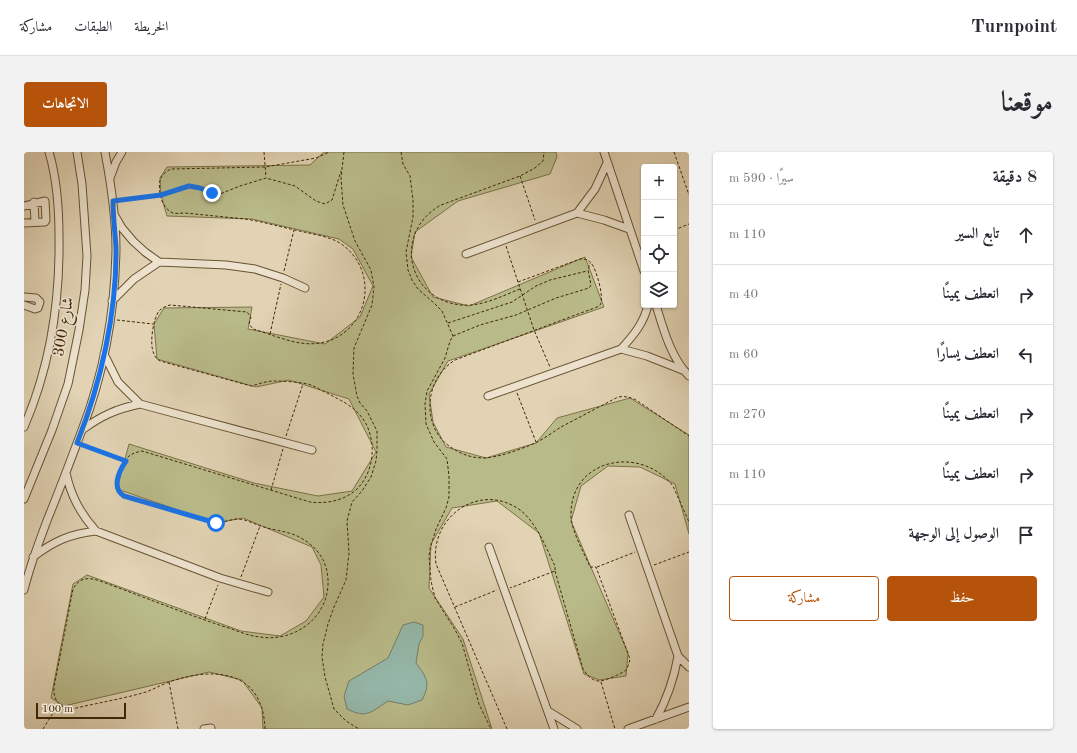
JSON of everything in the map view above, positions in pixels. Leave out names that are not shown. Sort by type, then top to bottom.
[{"type":"street","name":"شارع 300","points":[[25,424],[43,373],[54,325],[58,290],[59,222],[56,187],[49,152]]},
{"type":"street","name":"شارع 300","points":[[24,499],[52,430],[68,384],[80,330],[85,290],[87,256],[82,184],[77,152]]},
{"type":"street","points":[[24,590],[33,557],[95,393],[104,354],[110,319],[116,248],[113,201],[105,152]]},
{"type":"street","points":[[110,178],[116,162],[122,152]]},
{"type":"street","points":[[604,152],[641,263]]},
{"type":"street","points":[[466,254],[577,213],[595,189],[607,163]]},
{"type":"street","points":[[24,206],[34,202],[45,201],[46,220],[45,222],[24,223]]},
{"type":"street","points":[[34,202],[35,222]]},
{"type":"street","points":[[577,213],[604,220],[629,230]]},
{"type":"street","points":[[113,214],[133,241],[159,262],[226,265],[255,269],[283,278],[305,288]]},
{"type":"street","points":[[112,301],[134,279],[159,262]]},
{"type":"street","points":[[488,396],[621,349],[642,323],[647,308]]},
{"type":"street","points":[[657,308],[668,341],[687,373]]},
{"type":"street","points":[[621,349],[653,358],[687,373]]},
{"type":"street","points":[[104,354],[118,382],[140,404]]},
{"type":"street","points":[[82,430],[109,413],[140,404],[312,450]]},
{"type":"street","points":[[66,473],[76,505],[85,519],[96,531],[220,578],[268,592]]},
{"type":"street","points":[[629,516],[678,656],[689,667]]},
{"type":"street","points":[[33,557],[47,546],[62,538],[79,533],[96,531]]},
{"type":"street","points":[[489,547],[554,729]]},
{"type":"street","points":[[656,719],[670,688],[678,656]]},
{"type":"street","points":[[628,729],[689,707]]},
{"type":"street","points":[[548,711],[577,729]]},
{"type":"path","points":[[264,152],[266,178]]},
{"type":"path","points":[[266,729],[262,708],[251,688],[237,679],[223,674],[209,674],[169,682],[146,692],[72,709],[64,708],[58,704],[54,692],[73,589],[76,584],[82,580],[92,578],[205,620],[260,638],[291,634],[301,630],[313,620],[320,611],[327,595],[328,584],[326,568],[320,555],[313,547],[299,537],[289,532],[260,526],[238,518],[216,523],[124,496],[119,491],[117,480],[128,456],[136,452],[148,452],[277,493],[319,503],[340,499],[356,490],[365,477],[371,462],[372,446],[370,434],[362,418],[350,406],[310,385],[276,381],[263,382],[251,386],[160,361],[155,357],[152,350],[154,324],[160,311],[166,306],[170,305],[248,312],[251,317],[249,324],[253,329],[296,342],[308,344],[320,343],[335,339],[343,335],[350,328],[360,314],[365,295],[365,283],[361,267],[344,246],[324,237],[255,221],[172,213],[163,205],[161,195],[160,180],[165,172],[171,169],[265,166],[316,158],[329,152]]},
{"type":"path","points":[[344,152],[341,188],[343,205],[355,241],[369,264],[374,281],[372,305],[354,348],[352,367],[353,382],[360,403],[367,411],[376,431],[377,450],[376,462],[371,477],[362,491],[352,502],[347,521],[349,553],[346,580],[334,606],[328,624],[323,644],[322,657],[325,677],[334,709],[346,721],[359,729]]},
{"type":"path","points":[[401,152],[403,164],[410,176],[413,200],[413,217],[406,252],[408,270],[415,285],[438,307],[445,316],[453,336]]},
{"type":"path","points":[[520,289],[478,304],[462,305],[450,302],[433,294],[421,284],[414,269],[412,254],[414,238],[418,228],[427,215],[435,208],[520,176],[538,166],[543,161],[544,152]]},
{"type":"path","points":[[674,152],[689,195]]},
{"type":"path","points":[[113,201],[161,195],[189,186],[220,194],[266,178],[295,186],[316,201],[325,204],[332,200],[342,169]]},
{"type":"path","points":[[520,176],[538,228]]},
{"type":"path","points":[[677,229],[689,224]]},
{"type":"path","points":[[504,240],[534,330],[552,373]]},
{"type":"path","points":[[491,729],[479,704],[462,643],[435,598],[431,581],[429,556],[430,549],[436,529],[446,508],[449,497],[449,476],[447,459],[434,442],[426,424],[425,404],[427,391],[445,358],[453,336],[480,325],[504,319],[556,298],[589,288],[591,285],[588,270],[590,261]]},
{"type":"path","points":[[448,323],[512,302],[536,286],[550,280],[588,270]]},
{"type":"path","points":[[110,319],[154,324]]},
{"type":"path","points":[[515,386],[536,443]]},
{"type":"path","points":[[77,443],[126,461]]},
{"type":"path","points":[[641,550],[596,567],[590,566],[572,524],[571,512],[572,502],[578,487],[588,475],[597,469],[608,464],[626,462],[638,463],[654,470],[673,486],[689,522]]},
{"type":"path","points":[[507,729],[436,564],[436,542],[439,532],[448,518],[460,508],[472,503],[488,500],[499,501],[510,504],[523,513],[534,525],[555,566],[555,571],[583,669],[591,678],[601,682],[625,670],[630,659],[596,567]]},
{"type":"path","points":[[239,583],[260,526]]},
{"type":"path","points":[[647,567],[689,552]]},
{"type":"path","points":[[455,607],[555,571]]},
{"type":"path","points":[[205,620],[220,578]]},
{"type":"path","points":[[169,682],[178,729]]},
{"type":"path","points":[[601,682],[615,729]]},
{"type":"path","points":[[43,729],[58,704]]},
{"type":"green space","points":[[324,152],[556,152],[557,157],[550,174],[458,201],[415,232],[411,257],[433,297],[469,306],[585,257],[604,307],[448,361],[429,394],[433,422],[446,447],[486,458],[536,443],[557,418],[630,398],[689,435],[689,534],[675,484],[640,467],[608,466],[581,486],[571,521],[628,653],[626,676],[599,680],[584,674],[539,533],[497,501],[452,508],[431,544],[429,588],[463,639],[492,729],[263,729],[262,708],[242,680],[209,672],[64,706],[51,698],[73,584],[87,575],[241,631],[280,636],[306,621],[324,597],[321,565],[312,547],[243,518],[216,523],[117,489],[129,444],[254,483],[318,496],[352,491],[376,452],[349,399],[289,380],[256,387],[157,359],[154,324],[164,308],[252,307],[248,329],[325,344],[360,317],[373,286],[353,249],[339,239],[252,219],[167,216],[161,195],[160,178],[167,167],[310,165]]},
{"type":"shaded area","points":[[414,622],[423,625],[423,636],[419,644],[416,663],[425,677],[427,685],[422,700],[408,705],[388,701],[373,711],[364,714],[359,714],[347,709],[344,696],[349,681],[388,658],[403,625]]},
{"type":"route","points":[[212,193],[200,188],[189,186],[161,195],[113,201],[116,248],[110,319],[95,393],[77,443],[126,461],[117,480],[117,487],[124,496],[216,523]]}]
